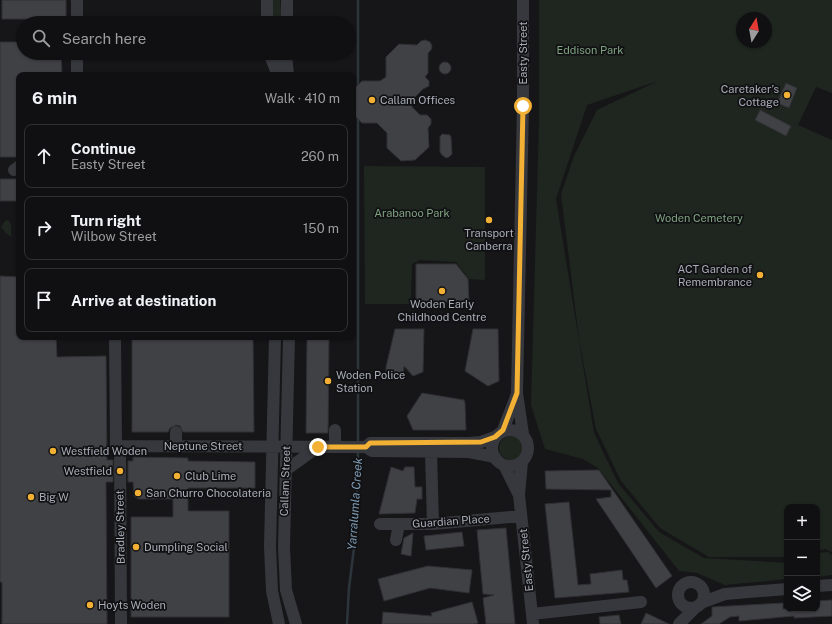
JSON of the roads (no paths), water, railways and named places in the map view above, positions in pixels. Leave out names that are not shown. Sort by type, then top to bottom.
[{"type":"street","points":[[77,0],[77,16]]},
{"type":"street","points":[[267,0],[267,16]]},
{"type":"street","points":[[287,0],[287,16]]},
{"type":"street","name":"Easty Street","points":[[523,0],[523,106],[517,393],[523,434]]},
{"type":"street","points":[[77,60],[77,72]]},
{"type":"street","points":[[272,60],[276,72]]},
{"type":"street","points":[[278,72],[283,60]]},
{"type":"street","name":"Bradley Street","points":[[115,340],[116,446],[120,446],[121,624]]},
{"type":"street","name":"Callam Street","points":[[275,340],[270,547],[272,591],[279,624]]},
{"type":"street","name":"Callam Street","points":[[289,340],[284,554],[286,590],[296,624]]},
{"type":"street","name":"Easty Street","points":[[499,434],[517,393]]},
{"type":"street","points":[[514,429],[523,434],[527,439],[529,451],[522,462],[513,466],[469,452],[372,451],[366,447],[370,443],[481,442],[499,434],[514,429]]},
{"type":"street","points":[[334,447],[335,430]]},
{"type":"street","points":[[176,432],[176,446]]},
{"type":"street","points":[[499,434],[492,447],[499,461]]},
{"type":"street","name":"Neptune Street","points":[[120,446],[366,447]]},
{"type":"street","points":[[286,470],[318,447]]},
{"type":"street","points":[[432,452],[433,524]]},
{"type":"street","name":"Easty Street","points":[[499,461],[519,495]]},
{"type":"street","name":"Easty Street","points":[[522,462],[519,495],[532,619]]},
{"type":"street","name":"Guardian Place","points":[[380,524],[433,524],[521,516]]},
{"type":"street","points":[[396,540],[399,524]]},
{"type":"street","points":[[678,624],[681,604],[678,597],[682,585],[694,582],[702,587],[725,594]]},
{"type":"street","points":[[820,586],[832,585]]},
{"type":"street","points":[[678,624],[699,605],[705,594],[702,587]]},
{"type":"street","points":[[681,604],[687,608],[699,605],[725,594],[784,589]]},
{"type":"street","points":[[532,619],[641,602]]},
{"type":"waterway","name":"Yarralumla Creek","points":[[358,0],[358,88]]},
{"type":"waterway","name":"Yarralumla Creek","points":[[358,117],[358,444]]},
{"type":"waterway","name":"Yarralumla Creek","points":[[347,624],[349,588],[356,532],[358,451]]},
{"type":"place","name":"Caretaker’s Cottage","points":[[787,95]]},
{"type":"place","name":"Callam Offices","points":[[372,100]]},
{"type":"place","name":"Transport Canberra","points":[[489,220]]},
{"type":"place","name":"ACT Garden of Remembrance","points":[[760,275]]},
{"type":"place","name":"Woden Early Childhood Centre","points":[[442,291]]},
{"type":"place","name":"Woden Police Station","points":[[328,381]]},
{"type":"place","name":"Westfield Woden","points":[[53,451]]},
{"type":"place","name":"Westfield","points":[[120,471]]},
{"type":"place","name":"Club Lime","points":[[177,476]]},
{"type":"place","name":"San Churro Chocolateria","points":[[138,493]]},
{"type":"place","name":"Big W","points":[[31,497]]},
{"type":"place","name":"Dumpling Social","points":[[136,547]]},
{"type":"place","name":"Hoyts Woden","points":[[90,605]]},
{"type":"park label","name":"Eddison Park","points":[[590,50]]},
{"type":"park label","name":"Arabanoo Park","points":[[412,213]]},
{"type":"park label","name":"Woden Cemetery","points":[[699,218]]}]
